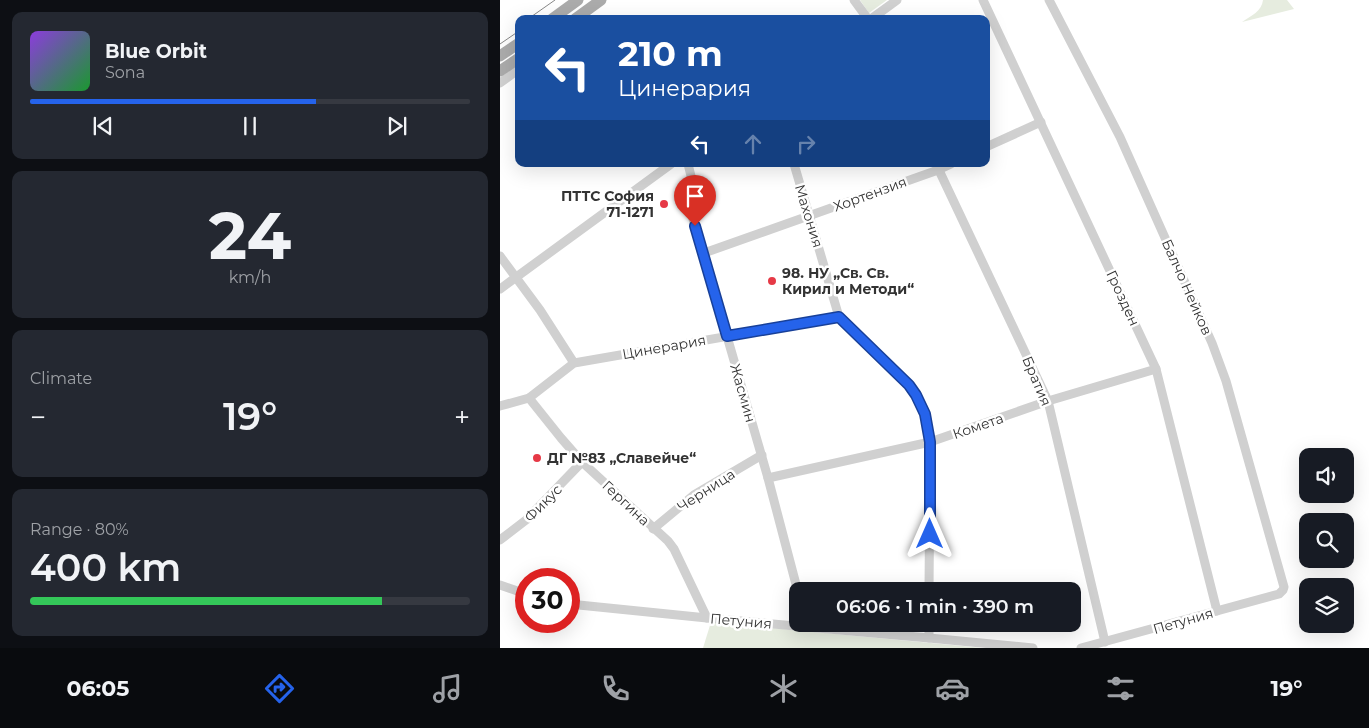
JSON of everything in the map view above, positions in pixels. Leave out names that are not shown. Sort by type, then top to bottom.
[{"type":"main road","points":[[582,15],[601,0]]},
{"type":"main road","points":[[557,15],[573,1]]},
{"type":"main road","points":[[500,56],[515,46]]},
{"type":"main road","points":[[501,77],[515,62]]},
{"type":"street","points":[[854,0],[867,15]]},
{"type":"street","points":[[876,15],[897,0]]},
{"type":"street","name":"Грозден","points":[[983,0],[1156,369],[1217,611]]},
{"type":"street","name":"Балчо Нейков","points":[[1049,0],[1120,137],[1212,343],[1226,381],[1283,584],[1283,590]]},
{"type":"street","points":[[573,1],[579,15]]},
{"type":"street","points":[[501,77],[515,71]]},
{"type":"street","points":[[990,145],[1041,122]]},
{"type":"street","points":[[500,289],[667,167]]},
{"type":"street","name":"Жасмин","points":[[689,167],[691,176],[691,212],[762,456],[795,582]]},
{"type":"street","name":"Махония","points":[[795,167],[839,317]]},
{"type":"street","name":"Хортензия","points":[[704,253],[810,216],[937,167]]},
{"type":"street","name":"Братия","points":[[937,167],[1048,401],[1105,642]]},
{"type":"street","points":[[500,256],[540,310],[574,363]]},
{"type":"street","points":[[839,317],[896,372],[916,395],[925,414],[930,442],[929,582]]},
{"type":"street","name":"Цинерария","points":[[500,406],[530,398],[574,363],[839,317]]},
{"type":"street","name":"Комета","points":[[768,478],[930,442],[1048,401],[1156,369]]},
{"type":"street","name":"Гергина","points":[[530,398],[582,462],[674,548],[707,618]]},
{"type":"street","name":"Черница","points":[[653,528],[694,495],[762,456]]},
{"type":"street","name":"Фикус","points":[[500,540],[526,520],[582,462]]},
{"type":"street","points":[[500,585],[515,590]]},
{"type":"street","name":"Петуния","points":[[1081,648],[1279,594],[1283,590]]},
{"type":"street","name":"Петуния","points":[[580,605],[789,625]]},
{"type":"street","name":"Петуния","points":[[868,632],[1033,648]]},
{"type":"street","points":[[929,632],[929,638]]},
{"type":"shaded area","points":[[860,0],[887,0],[869,13]]},
{"type":"shaded area","points":[[1263,0],[1287,0],[1294,9],[1242,22],[1261,7]]},
{"type":"shaded area","points":[[711,622],[789,629],[789,632],[816,632],[983,648],[703,648]]},
{"type":"tram line","points":[[534,15],[555,0]]},
{"type":"tram line","points":[[500,44],[515,34]]},
{"type":"place","name":"ПТТС София 71-1271","points":[[664,204]]},
{"type":"place","name":"98. НУ „Св. Св. Кирил и Методи“","points":[[772,281]]},
{"type":"place","name":"ДГ №83 „Славейче“","points":[[537,458]]},
{"type":"route","points":[[695,226],[727,336],[839,317],[909,385],[925,414],[930,442],[930,534]]}]
